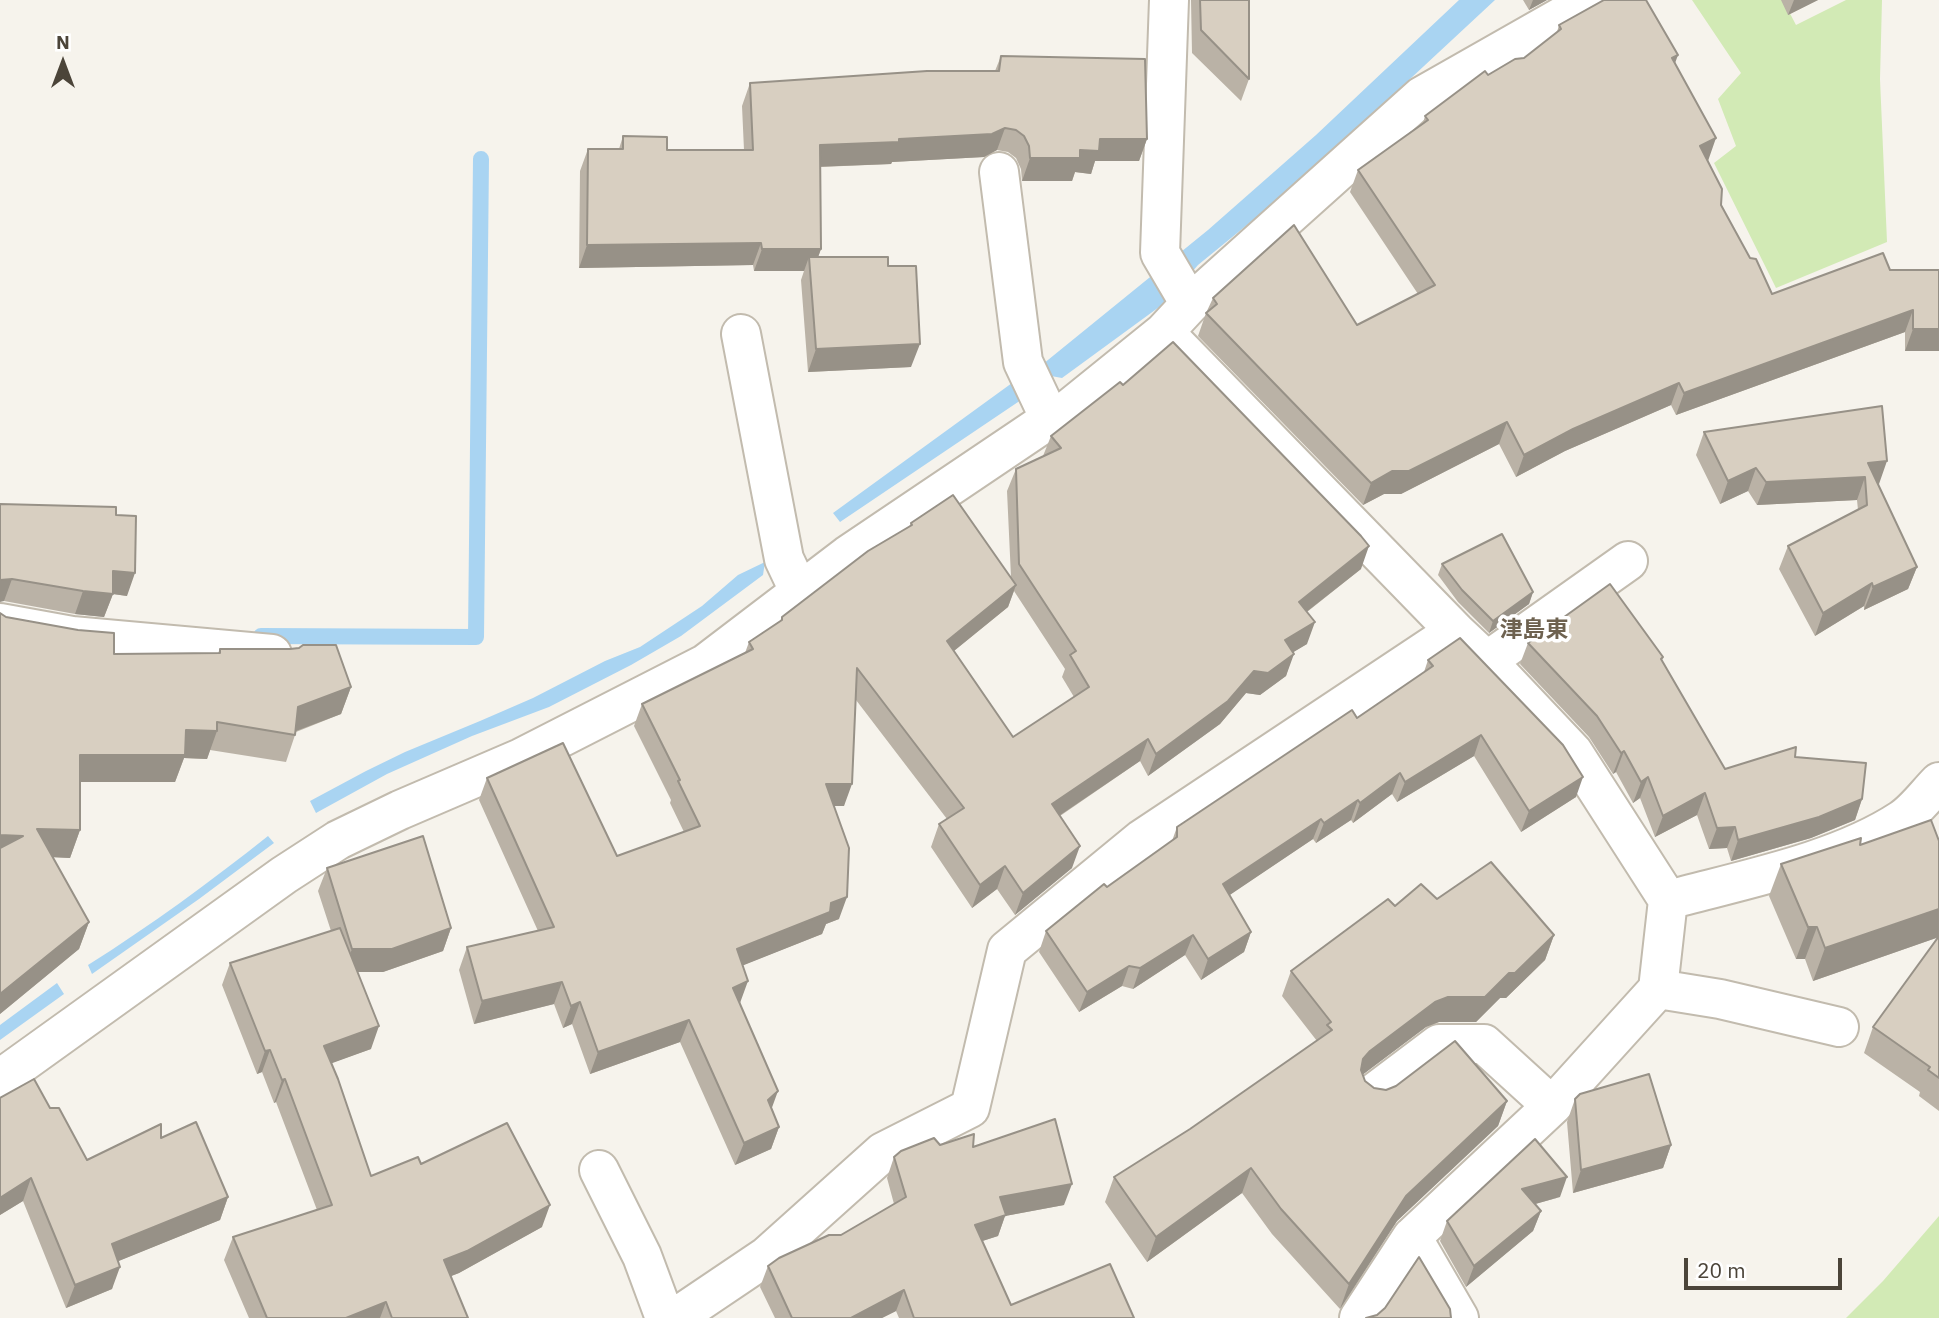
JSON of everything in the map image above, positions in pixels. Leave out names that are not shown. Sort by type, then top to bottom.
[{"type":"street","points":[[1170,0],[1160,253],[1190,303]]},
{"type":"street","points":[[0,1079],[284,875],[338,841],[400,810],[521,758],[705,664],[848,555],[1050,419],[1065,412],[1164,332],[1190,303],[1422,96],[1591,0]]},
{"type":"street","points":[[999,172],[1023,362],[1050,419]]},
{"type":"street","points":[[1164,332],[1573,752],[1668,900],[1658,989],[1552,1106],[1412,1237],[1359,1318]]},
{"type":"street","points":[[741,334],[784,559],[802,590]]},
{"type":"street","points":[[1487,661],[1628,561]]},
{"type":"street","points":[[0,623],[72,636],[281,655]]},
{"type":"street","points":[[675,1318],[767,1256],[883,1152],[970,1108],[1007,950],[1142,839],[1455,631]]},
{"type":"street","points":[[1668,900],[1854,846],[1903,819],[1939,782]]},
{"type":"street","points":[[1658,989],[1720,999],[1839,1027]]},
{"type":"street","points":[[1374,1093],[1439,1044],[1484,1044],[1552,1106]]},
{"type":"street","points":[[599,1170],[642,1256],[665,1318]]},
{"type":"street","points":[[1412,1237],[1459,1318]]},
{"type":"green space","points":[[1692,0],[1783,0],[1796,25],[1846,0],[1882,0],[1880,79],[1887,242],[1776,288],[1714,163],[1736,146],[1718,99],[1741,73]]},
{"type":"green space","points":[[1939,1216],[1939,1318],[1846,1318],[1883,1281]]},
{"type":"water","points":[[1459,0],[1495,0],[1296,185],[1198,265],[1166,302],[1062,378],[1051,376],[1021,400],[840,522],[833,513],[1012,383],[1043,364],[1208,230],[1316,135]]},
{"type":"water","points":[[765,562],[763,575],[681,636],[631,665],[549,707],[472,736],[387,774],[316,813],[310,801],[405,752],[533,698],[605,661],[640,647],[702,606],[738,575]]},
{"type":"water","points":[[268,836],[274,843],[92,974],[88,965],[179,903]]},
{"type":"water","points":[[57,983],[64,994],[0,1040],[0,1025]]},
{"type":"building","points":[[1200,0],[1249,0],[1249,79],[1201,30]]},
{"type":"building","points":[[1604,0],[1646,0],[1678,55],[1672,58],[1716,138],[1700,146],[1722,189],[1721,205],[1750,258],[1756,259],[1772,294],[1883,253],[1890,270],[1939,270],[1939,329],[1913,329],[1913,310],[1684,393],[1679,383],[1573,429],[1524,455],[1507,422],[1409,471],[1392,471],[1371,483],[1206,313],[1217,304],[1213,298],[1294,225],[1357,325],[1435,285],[1358,170],[1428,120],[1425,116],[1485,71],[1488,75],[1515,59],[1524,58],[1561,29],[1559,25]]},
{"type":"building","points":[[1001,56],[1145,59],[1147,139],[1100,139],[1099,151],[1080,150],[1080,158],[1030,158],[1029,146],[1024,136],[1016,130],[1005,128],[992,134],[820,145],[821,249],[762,249],[761,243],[587,245],[588,149],[623,149],[623,136],[667,137],[667,150],[753,150],[750,83],[927,71],[999,71]]},
{"type":"building","points":[[809,257],[888,257],[888,266],[916,266],[920,344],[816,349]]},
{"type":"building","points":[[1173,342],[1369,546],[1299,602],[1315,622],[1285,640],[1294,654],[1268,673],[1254,671],[1228,701],[1156,754],[1148,739],[1052,804],[1080,846],[1023,893],[1005,866],[980,885],[939,824],[964,808],[857,668],[852,784],[826,784],[849,848],[847,897],[831,903],[830,912],[737,949],[748,981],[733,988],[778,1091],[768,1100],[779,1127],[744,1143],[689,1020],[598,1052],[580,1002],[571,1006],[562,982],[482,1001],[467,947],[554,927],[487,778],[563,743],[617,856],[700,826],[642,704],[753,649],[749,642],[782,620],[782,617],[868,551],[912,525],[911,523],[953,495],[1016,585],[947,641],[1013,737],[1089,687],[1070,655],[1076,651],[1019,564],[1016,469],[1061,448],[1051,436],[1120,382],[1123,385]]},
{"type":"building","points":[[1882,406],[1887,461],[1868,463],[1917,567],[1873,587],[1872,583],[1823,613],[1788,546],[1867,505],[1865,477],[1766,482],[1756,468],[1728,481],[1704,432]]},
{"type":"building","points":[[0,504],[116,507],[116,515],[136,516],[135,573],[113,571],[113,594],[12,579],[0,580]]},
{"type":"building","points":[[1502,534],[1533,592],[1493,621],[1462,590],[1442,564]]},
{"type":"building","points":[[1610,584],[1663,657],[1661,659],[1725,769],[1796,747],[1795,757],[1866,763],[1862,799],[1819,817],[1738,840],[1735,827],[1717,828],[1705,793],[1663,816],[1648,777],[1641,782],[1624,751],[1621,753],[1597,716],[1528,643]]},
{"type":"building","points":[[0,613],[6,617],[78,630],[114,633],[114,654],[220,653],[220,649],[290,649],[303,645],[336,645],[351,687],[298,707],[295,735],[217,722],[217,731],[186,730],[185,755],[80,755],[80,830],[37,829],[89,922],[0,994],[0,848],[23,836],[0,835]]},
{"type":"building","points":[[1460,638],[1563,745],[1583,777],[1529,811],[1481,735],[1405,782],[1400,773],[1360,803],[1358,800],[1324,823],[1321,819],[1223,884],[1251,932],[1208,959],[1193,935],[1140,968],[1129,966],[1087,992],[1046,931],[1104,884],[1107,887],[1177,837],[1177,827],[1352,710],[1357,718],[1433,666],[1428,660]]},
{"type":"building","points":[[1931,820],[1939,841],[1939,909],[1825,948],[1817,927],[1808,927],[1781,864],[1861,838],[1860,845]]},
{"type":"building","points":[[423,836],[451,928],[392,949],[352,949],[327,868]]},
{"type":"building","points":[[1491,862],[1554,935],[1515,973],[1509,973],[1485,997],[1448,997],[1435,1002],[1370,1051],[1363,1059],[1361,1070],[1365,1081],[1374,1088],[1386,1090],[1396,1086],[1455,1041],[1507,1101],[1406,1196],[1349,1284],[1281,1209],[1251,1168],[1156,1237],[1114,1177],[1190,1129],[1332,1030],[1327,1025],[1331,1022],[1291,971],[1388,899],[1395,906],[1421,884],[1437,899]]},
{"type":"building","points":[[340,928],[379,1026],[324,1046],[371,1176],[418,1157],[421,1164],[507,1123],[550,1205],[467,1251],[444,1260],[468,1318],[392,1318],[386,1302],[346,1318],[267,1318],[233,1237],[332,1205],[285,1079],[282,1080],[270,1050],[265,1051],[230,963]]},
{"type":"building","points":[[1939,936],[1939,1078],[1928,1070],[1930,1067],[1873,1027]]},
{"type":"building","points":[[1649,1074],[1671,1145],[1581,1170],[1575,1099],[1580,1094]]},
{"type":"building","points":[[34,1079],[50,1108],[59,1108],[87,1160],[161,1124],[161,1138],[196,1122],[228,1197],[112,1244],[120,1267],[75,1285],[31,1178],[0,1198],[0,1098]]},
{"type":"building","points":[[1055,1119],[1072,1184],[1000,1197],[1006,1215],[975,1225],[1011,1305],[1110,1264],[1134,1318],[914,1318],[904,1290],[851,1318],[792,1318],[768,1266],[779,1258],[829,1235],[841,1235],[906,1197],[894,1157],[901,1151],[934,1138],[940,1145],[974,1134],[973,1147]]},
{"type":"building","points":[[1535,1139],[1567,1177],[1522,1189],[1541,1211],[1474,1266],[1447,1221]]},
{"type":"building","points":[[1419,1257],[1450,1309],[1451,1318],[1366,1318],[1377,1315],[1385,1308]]},
{"type":"waterway","points":[[261,636],[476,637],[481,159]]},
{"type":"district","name":"津島東","points":[[1534,630]]}]
